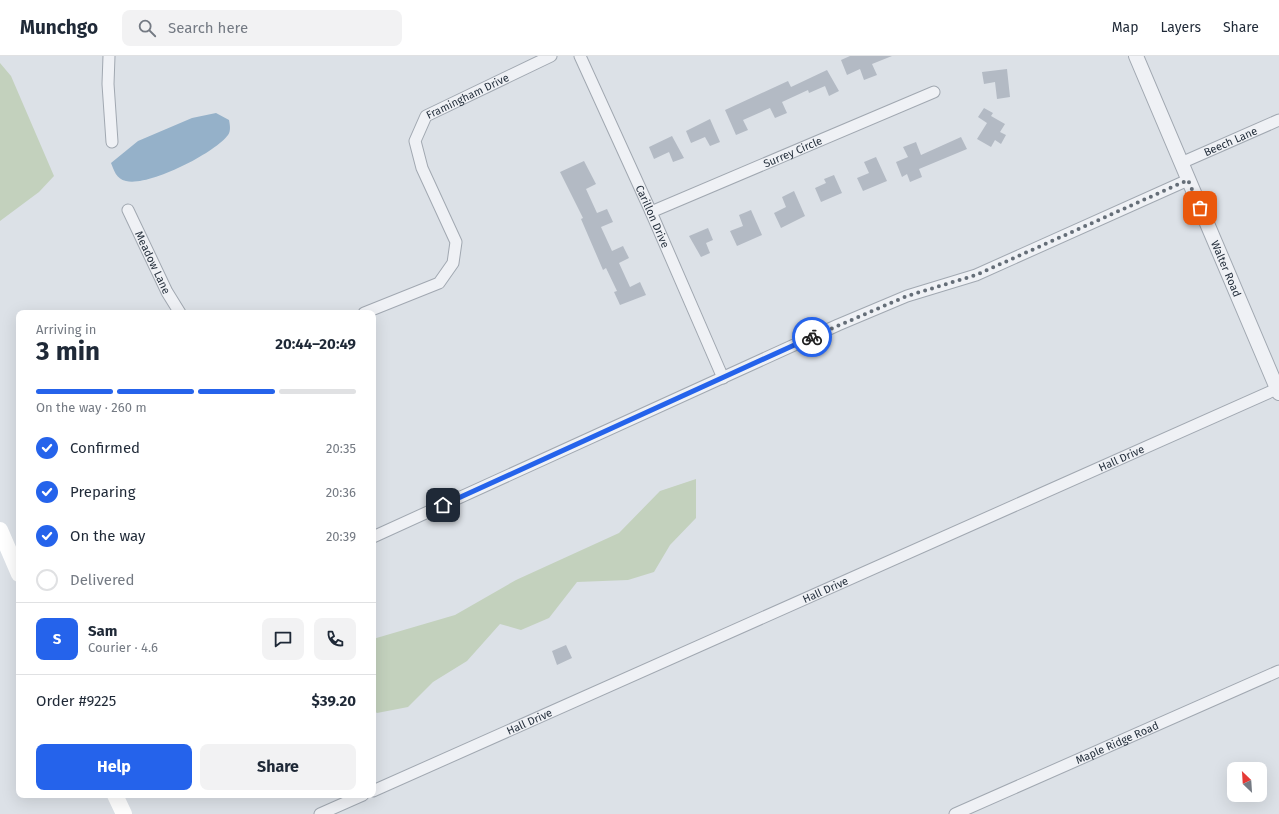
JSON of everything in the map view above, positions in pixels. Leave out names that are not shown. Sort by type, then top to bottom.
[{"type":"main road","points":[[0,530],[16,567]]},
{"type":"main road","points":[[116,798],[124,814]]},
{"type":"street","points":[[109,56],[108,84],[112,142]]},
{"type":"street","name":"Framingham Drive","points":[[371,310],[439,282],[453,263],[456,242],[422,168],[415,141],[426,116],[551,56]]},
{"type":"street","name":"Carillon Drive","points":[[580,56],[651,212],[723,378]]},
{"type":"street","name":"Walter Road","points":[[1136,56],[1278,390]]},
{"type":"street","name":"Surrey Circle","points":[[651,212],[934,92]]},
{"type":"street","name":"Beech Lane","points":[[1181,163],[1279,120]]},
{"type":"street","points":[[376,535],[838,325],[907,296],[976,275],[1188,180]]},
{"type":"street","name":"Meadow Lane","points":[[128,210],[167,292],[178,310]]},
{"type":"street","name":"Hall Drive","points":[[376,790],[1278,390]]},
{"type":"street","name":"Maple Ridge Road","points":[[955,814],[1279,671]]},
{"type":"street","points":[[320,814],[356,798]]},
{"type":"green space","points":[[0,63],[11,76],[54,176],[39,192],[0,221]]},
{"type":"green space","points":[[696,479],[696,518],[670,545],[654,572],[628,580],[577,582],[549,618],[521,630],[500,624],[467,661],[433,682],[408,707],[376,712],[376,638],[455,615],[516,580],[619,533],[660,491]]},
{"type":"water","points":[[216,113],[229,120],[230,130],[228,135],[210,151],[165,174],[149,179],[126,181],[116,174],[111,163],[138,141],[192,118]]},
{"type":"building","points":[[850,56],[892,56],[872,64],[877,75],[864,80],[860,69],[847,75],[841,60]]},
{"type":"building","points":[[1007,69],[1010,97],[997,99],[995,82],[984,84],[982,72]]},
{"type":"building","points":[[827,70],[839,91],[829,96],[825,86],[809,93],[808,90],[782,102],[787,113],[775,118],[770,108],[743,120],[748,130],[736,135],[725,110],[788,81],[791,87]]},
{"type":"building","points":[[984,108],[993,113],[991,116],[1005,124],[1000,132],[1006,135],[1001,144],[995,140],[991,147],[977,139],[987,123],[978,117]]},
{"type":"building","points":[[710,119],[720,142],[710,146],[705,137],[691,143],[686,131]]},
{"type":"building","points":[[672,136],[684,158],[673,162],[669,152],[654,159],[649,147]]},
{"type":"building","points":[[961,137],[967,149],[919,169],[922,177],[910,182],[907,174],[902,177],[896,162],[908,157],[903,147],[916,142],[921,155]]},
{"type":"building","points":[[876,157],[887,181],[863,191],[857,178],[869,173],[864,162]]},
{"type":"building","points":[[584,161],[596,184],[586,189],[597,213],[607,209],[613,222],[601,227],[612,251],[623,246],[629,258],[619,263],[630,287],[640,282],[646,295],[620,305],[614,292],[617,291],[606,268],[603,270],[581,219],[583,218],[560,172]]},
{"type":"building","points":[[834,175],[842,193],[821,202],[815,188],[826,183],[824,179]]},
{"type":"building","points":[[794,191],[805,216],[781,228],[774,213],[786,207],[782,197]]},
{"type":"building","points":[[751,210],[762,235],[737,246],[730,231],[743,226],[739,215]]},
{"type":"building","points":[[708,228],[713,240],[706,243],[710,253],[701,257],[689,236]]},
{"type":"building","points":[[566,645],[572,658],[557,665],[552,651]]},
{"type":"way so far","points":[[812,337],[907,296],[976,275],[1188,180],[1200,208]]},
{"type":"route","points":[[443,505],[812,337]]}]
